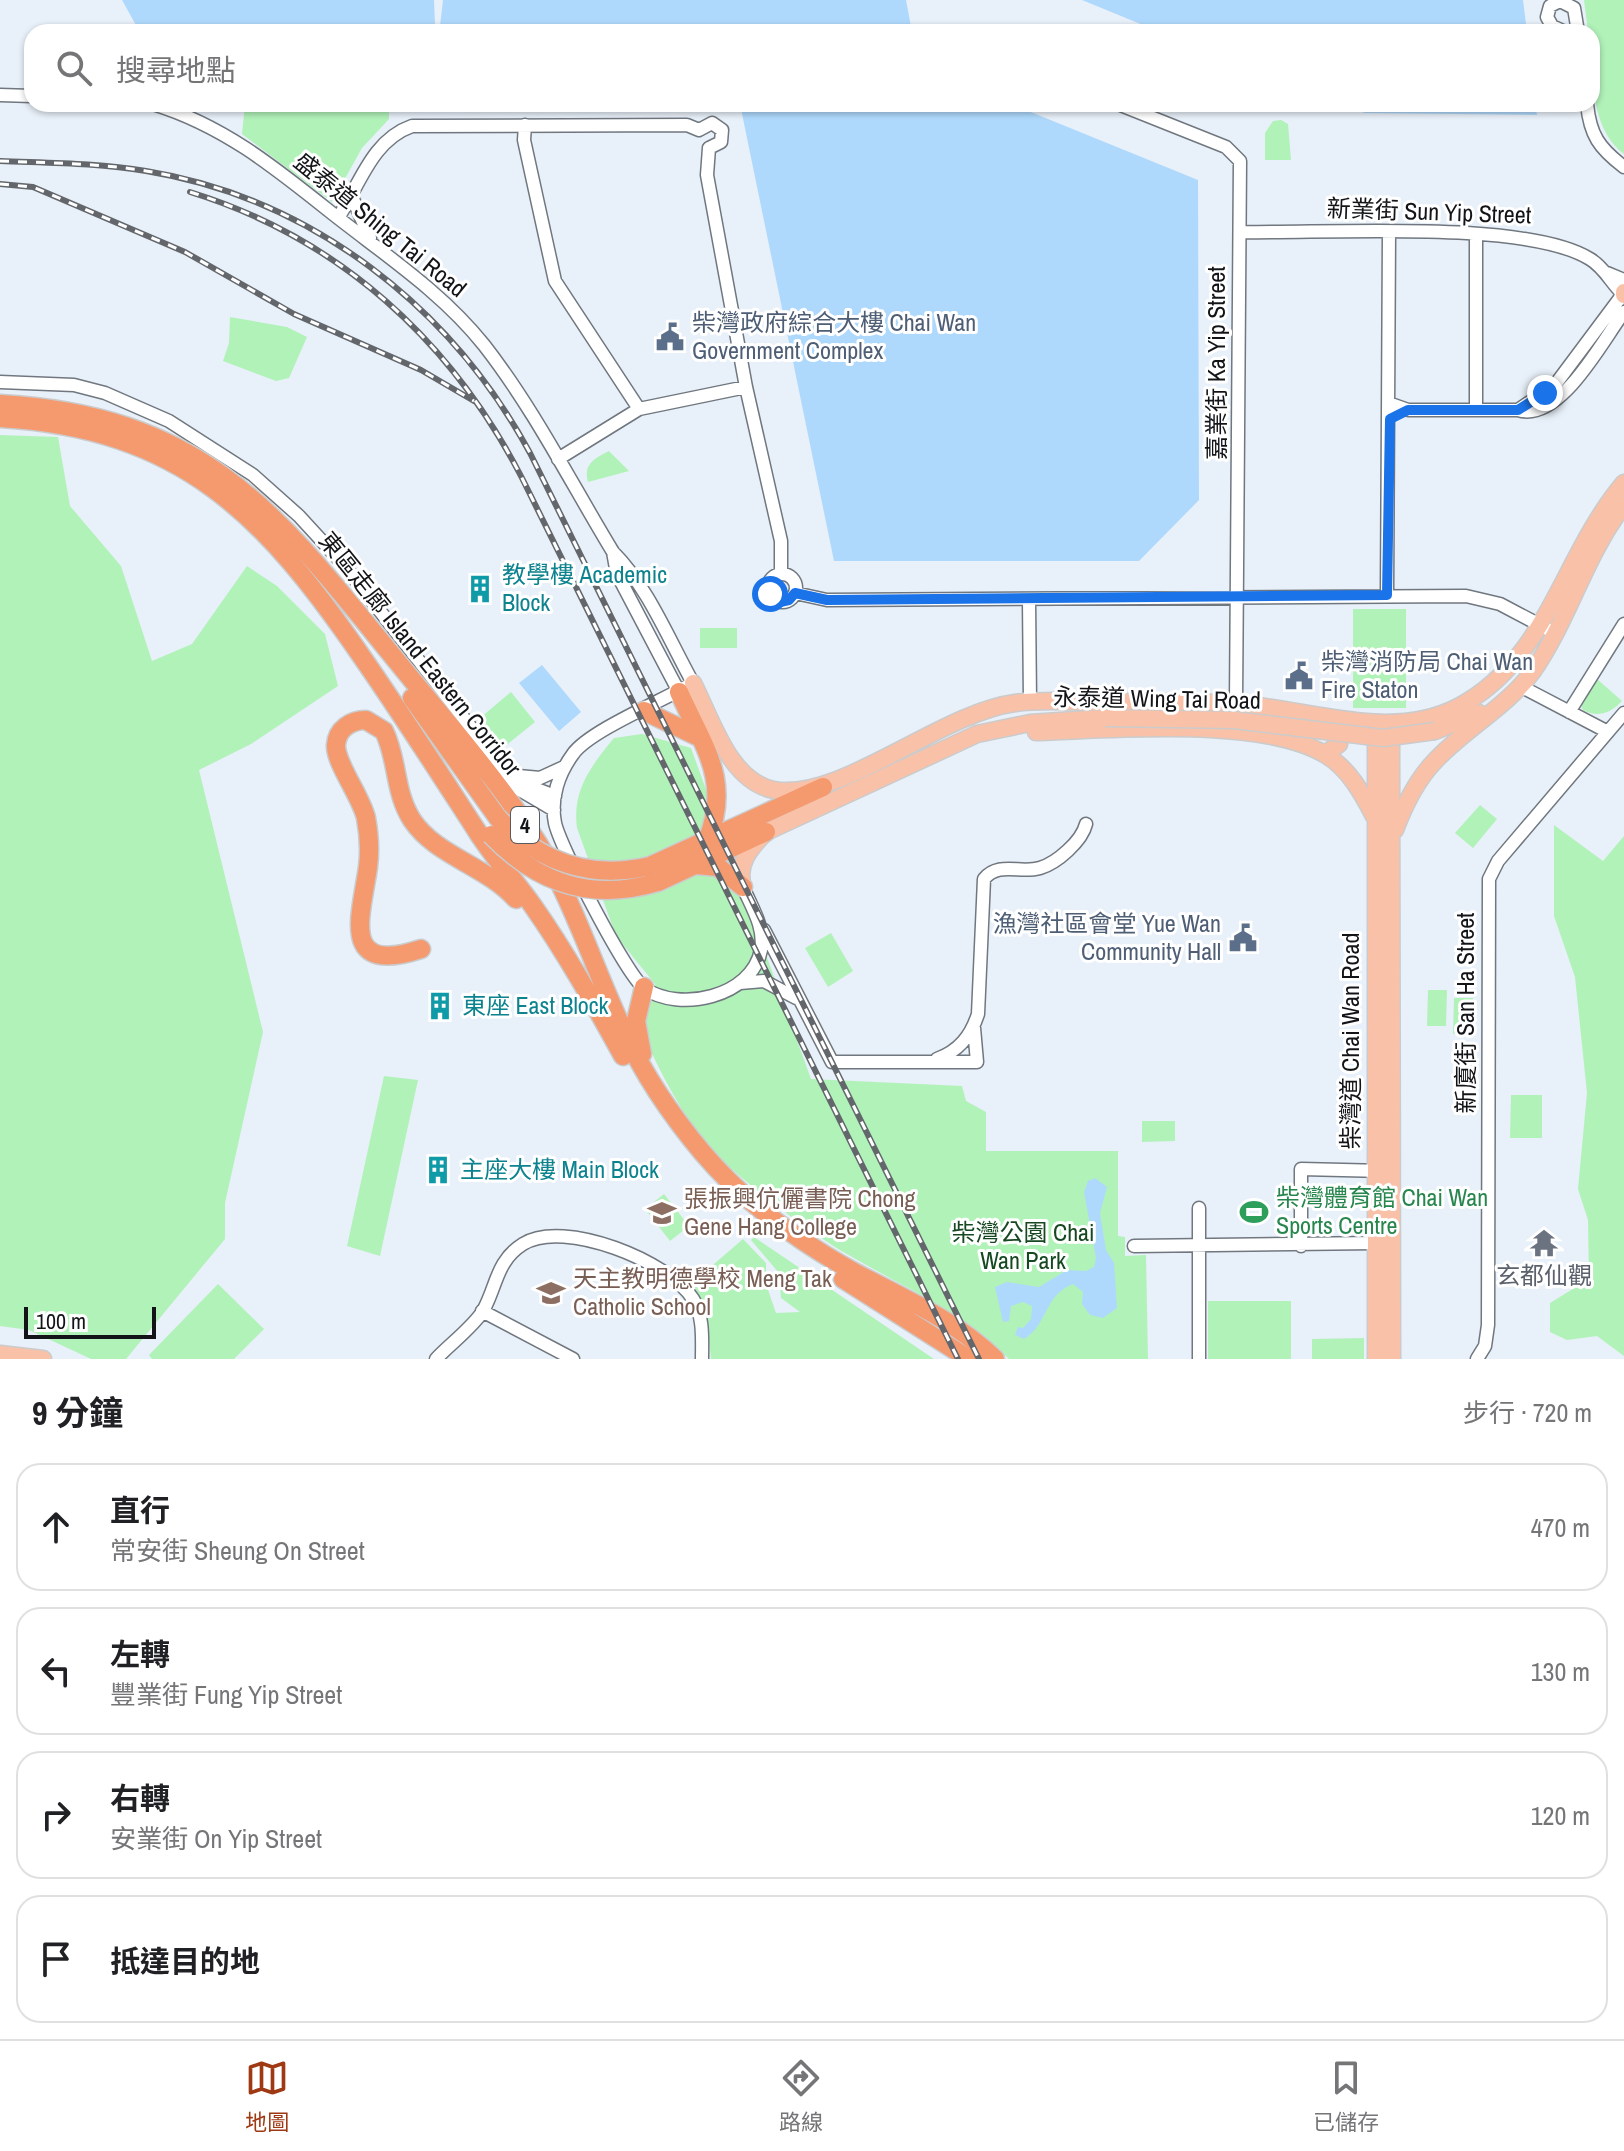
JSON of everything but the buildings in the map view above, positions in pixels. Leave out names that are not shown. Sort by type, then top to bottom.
[{"type":"highway","name":"東區走廊 Island Eastern Corridor","points":[[0,404],[39,406],[108,421],[150,435],[202,461],[279,520],[536,840],[570,904],[625,1036],[654,1086],[705,1156],[774,1220],[837,1262],[949,1323],[995,1359]]},
{"type":"highway","name":"東區走廊 Island Eastern Corridor","points":[[0,418],[57,424],[114,439],[173,464],[228,498],[271,537],[298,568],[418,738],[477,832],[533,906],[649,1100],[712,1179],[794,1248],[969,1359]]},
{"type":"highway","points":[[343,596],[494,826]]},
{"type":"highway","points":[[686,688],[699,737],[716,777],[719,797],[707,841]]},
{"type":"highway","points":[[644,711],[699,737]]},
{"type":"highway","points":[[421,949],[396,957],[385,956],[368,947],[359,933],[358,915],[368,863],[368,829],[357,791],[336,749],[341,731],[354,721],[372,722],[386,734],[402,801],[421,832],[440,848],[496,880],[565,957]]},
{"type":"highway","points":[[418,738],[494,826],[537,851],[574,867],[654,874],[697,865],[766,832]]},
{"type":"highway","points":[[654,874],[707,841],[823,787]]},
{"type":"highway","points":[[697,865],[718,867],[743,887]]},
{"type":"highway","points":[[644,987],[637,1012],[636,1031],[654,1086]]},
{"type":"main road","name":"柴灣道 Chai Wan Road","points":[[1483,692],[1548,629],[1585,538],[1624,483]]},
{"type":"main road","name":"柴灣道 Chai Wan Road","points":[[1390,843],[1402,810],[1434,762],[1516,690],[1548,629],[1624,505]]},
{"type":"main road","points":[[686,688],[732,760],[748,778],[778,790],[823,787]]},
{"type":"main road","name":"永泰道 Wing Tai Road","points":[[766,832],[935,752],[990,730],[1105,718],[1234,720],[1383,738],[1435,731],[1474,716],[1516,690]]},
{"type":"main road","name":"永泰道 Wing Tai Road","points":[[823,787],[970,714],[1030,702],[1236,703],[1384,723],[1439,715],[1483,692]]},
{"type":"main road","points":[[1325,754],[1332,751],[1342,736],[1342,727],[1334,716]]},
{"type":"main road","name":"柴灣道 Chai Wan Road","points":[[1376,1359],[1384,1243],[1390,843],[1384,723]]},
{"type":"main road","name":"柴灣道 Chai Wan Road","points":[[1384,723],[1376,821],[1384,1171]]},
{"type":"main road","points":[[990,730],[1223,731],[1277,737],[1325,754],[1358,787],[1376,821]]},
{"type":"main road","points":[[743,887],[740,874],[746,854],[766,832]]},
{"type":"main road","name":"柴灣道 Chai Wan Road","points":[[1384,1243],[1392,1359]]},
{"type":"main road","points":[[2,1356],[43,1359]]},
{"type":"street","points":[[1551,24],[1548,19],[1549,9],[1557,2],[1565,1],[1574,8],[1577,24]]},
{"type":"street","points":[[0,95],[24,96]]},
{"type":"street","name":"盛泰道 Shing Tai Road","points":[[178,112],[237,141],[374,244],[426,287],[484,345],[521,396],[613,552],[617,574],[686,688]]},
{"type":"street","name":"嘉業街 Ka Yip Street","points":[[1137,112],[1236,153],[1240,161],[1236,703]]},
{"type":"street","points":[[1589,112],[1594,139],[1605,154],[1624,167]]},
{"type":"street","points":[[699,130],[712,123],[722,130],[721,142],[709,148]]},
{"type":"street","points":[[525,125],[524,140],[555,281],[639,409]]},
{"type":"street","points":[[338,218],[378,147],[395,132],[412,126],[687,125],[699,130]]},
{"type":"street","points":[[699,130],[698,140],[709,148]]},
{"type":"street","points":[[709,148],[707,175],[746,387],[781,541],[781,573]]},
{"type":"street","points":[[352,197],[360,221],[374,244]]},
{"type":"street","name":"新業街 Sun Yip Street","points":[[1240,232],[1476,235],[1547,241],[1592,260],[1624,290]]},
{"type":"street","points":[[1387,595],[1391,404],[1389,233]]},
{"type":"street","points":[[1476,235],[1476,410]]},
{"type":"street","points":[[1518,410],[1555,385],[1624,290]]},
{"type":"street","points":[[1391,404],[1408,410],[1518,410],[1530,413],[1557,401],[1624,312]]},
{"type":"street","points":[[0,382],[74,385],[105,393],[169,421],[253,475],[299,516],[344,565],[508,775],[533,800],[554,810]]},
{"type":"street","points":[[558,459],[639,409],[746,387]]},
{"type":"street","points":[[1390,419],[1408,410]]},
{"type":"street","points":[[781,573],[770,581],[772,597],[785,602],[795,593]]},
{"type":"street","points":[[781,573],[794,579],[795,593]]},
{"type":"street","points":[[795,593],[827,600],[1237,599],[1387,595],[1480,598],[1548,629]]},
{"type":"street","points":[[1029,600],[1030,702]]},
{"type":"street","points":[[1569,712],[1624,624]]},
{"type":"street","points":[[686,688],[589,737],[564,767],[554,810],[564,848],[618,954],[644,987],[664,997],[696,1000],[737,983],[764,981],[774,984],[801,1003]]},
{"type":"street","points":[[1516,690],[1608,732]]},
{"type":"street","name":"新廈街 San Ha Street","points":[[1477,1359],[1485,1346],[1488,1325],[1489,879],[1498,861],[1624,713]]},
{"type":"street","points":[[508,775],[540,778],[564,767]]},
{"type":"street","points":[[508,775],[536,791],[555,796]]},
{"type":"street","points":[[743,887],[832,1062],[977,1062],[974,1028],[982,988],[982,885],[988,875],[998,869],[1043,866],[1077,841],[1086,824]]},
{"type":"street","points":[[737,983],[758,959],[760,924]]},
{"type":"street","points":[[962,1044],[974,1028]]},
{"type":"street","points":[[934,1060],[962,1044],[971,1042],[976,1050]]},
{"type":"street","points":[[1301,1246],[1301,1169],[1384,1171]]},
{"type":"street","points":[[1199,1208],[1199,1359]]},
{"type":"street","points":[[436,1359],[482,1311],[498,1270],[524,1243],[559,1235],[598,1240],[620,1249],[688,1292],[700,1315],[702,1359]]},
{"type":"street","points":[[1134,1246],[1384,1243]]},
{"type":"street","points":[[482,1311],[573,1359]]},
{"type":"green space","points":[[1584,0],[1624,0],[1624,154],[1604,130],[1598,115],[1600,24],[1587,24]]},
{"type":"green space","points":[[244,112],[389,112],[389,119],[362,148],[332,202],[242,134]]},
{"type":"green space","points":[[1281,120],[1288,124],[1291,160],[1265,160],[1265,133],[1273,121]]},
{"type":"green space","points":[[230,317],[287,327],[307,337],[289,378],[276,381],[223,361],[229,343]]},
{"type":"green space","points":[[0,435],[58,437],[70,506],[121,566],[152,661],[192,644],[247,566],[277,586],[325,634],[338,686],[251,744],[199,770],[263,1032],[225,1203],[225,1239],[126,1359],[91,1359],[29,1330],[0,1326]]},
{"type":"green space","points":[[609,451],[629,471],[588,482],[589,466]]},
{"type":"green space","points":[[1353,609],[1406,609],[1406,708],[1353,708]]},
{"type":"green space","points":[[700,628],[737,628],[737,648],[700,648]]},
{"type":"green space","points":[[1597,679],[1622,701],[1613,709],[1599,714],[1583,710],[1581,705]]},
{"type":"green space","points":[[511,692],[535,722],[504,747],[480,718]]},
{"type":"green space","name":"柴灣公園 Chai Wan Park","points":[[642,734],[691,748],[811,1079],[962,1086],[966,1101],[986,1112],[986,1151],[1118,1151],[1118,1236],[1125,1237],[1125,1256],[1146,1255],[1148,1359],[1009,1359],[952,1314],[811,1231],[751,1186],[705,1142],[677,1101],[640,1025],[655,984],[616,936],[577,828],[580,790],[598,759],[614,738]]},
{"type":"green space","points":[[1480,805],[1497,819],[1473,848],[1455,833]]},
{"type":"green space","points":[[1554,825],[1603,861],[1624,836],[1624,1356],[1597,1336],[1567,1340],[1550,1332],[1550,1303],[1589,1279],[1588,1220],[1578,1189],[1587,1093],[1575,977],[1554,916]]},
{"type":"green space","points":[[831,933],[853,971],[828,987],[805,948]]},
{"type":"green space","points":[[1428,990],[1447,990],[1446,1026],[1427,1026]]},
{"type":"green space","points":[[1454,998],[1473,998],[1472,1034],[1453,1034]]},
{"type":"green space","points":[[384,1076],[418,1080],[380,1256],[347,1246]]},
{"type":"green space","points":[[1511,1095],[1542,1095],[1542,1138],[1510,1138]]},
{"type":"green space","points":[[1142,1121],[1175,1121],[1175,1141],[1142,1142]]},
{"type":"green space","points":[[664,1194],[689,1226],[670,1241],[645,1209]]},
{"type":"green space","points":[[754,1237],[934,1359],[711,1359],[706,1309],[692,1283],[743,1239],[766,1263],[766,1284],[776,1313],[800,1312],[781,1298],[779,1273],[751,1240]]},
{"type":"green space","points":[[218,1284],[264,1329],[234,1359],[152,1359],[149,1355]]},
{"type":"green space","points":[[1208,1301],[1291,1301],[1291,1359],[1208,1359]]},
{"type":"green space","points":[[1364,1338],[1364,1359],[1312,1359],[1312,1339]]},
{"type":"water","points":[[122,0],[434,0],[435,24],[135,24]]},
{"type":"water","points":[[443,0],[906,0],[910,24],[440,24]]},
{"type":"water","points":[[1082,0],[1523,0],[1526,24],[1140,24]]},
{"type":"water","points":[[742,112],[1031,112],[1198,180],[1199,500],[1139,561],[834,561]]},
{"type":"water","points":[[1362,112],[1536,112],[1537,115]]},
{"type":"water","points":[[542,665],[581,712],[559,731],[519,683]]},
{"type":"water","points":[[1095,1178],[1107,1187],[1100,1213],[1106,1250],[1114,1263],[1117,1308],[1103,1318],[1090,1315],[1082,1304],[1083,1292],[1073,1284],[1056,1295],[1032,1333],[1024,1339],[1015,1335],[1018,1327],[1023,1328],[1031,1319],[1032,1306],[1023,1302],[1011,1306],[1009,1321],[1003,1322],[995,1287],[1007,1282],[1039,1287],[1067,1270],[1086,1271],[1094,1267],[1096,1258],[1084,1192],[1088,1181]]},
{"type":"railway","points":[[0,161],[146,171],[207,185],[265,206],[320,234],[371,267],[418,307],[460,351],[498,400],[530,453],[979,1359]]},
{"type":"railway","points":[[0,184],[33,187],[185,252],[294,314],[421,370],[474,401]]},
{"type":"railway","points":[[190,192],[244,212],[295,237],[342,266],[385,300],[425,339],[461,382],[493,428],[522,478],[958,1359]]},
{"type":"place","name":"柴灣政府綜合大樓 Chai Wan Government Complex","points":[[670,337]]},
{"type":"place","name":"教學樓 Academic Block","points":[[480,589]]},
{"type":"place","name":"柴灣消防局 Chai Wan Fire Staton","points":[[1299,676]]},
{"type":"place","name":"漁灣社區會堂 Yue Wan Community Hall","points":[[1243,938]]},
{"type":"place","name":"東座 East Block","points":[[440,1006]]},
{"type":"place","name":"主座大樓 Main Block","points":[[438,1170]]},
{"type":"place","name":"柴灣體育館 Chai Wan Sports Centre","points":[[1254,1212]]},
{"type":"place","name":"張振興伉儷書院 Chong Gene Hang College","points":[[662,1213]]},
{"type":"place","name":"玄都仙觀","points":[[1544,1243]]},
{"type":"place","name":"天主教明德學校 Meng Tak Catholic School","points":[[551,1293]]},
{"type":"route","points":[[770,594],[780,602],[789,600],[795,593],[827,600],[1237,599],[1387,595],[1390,419],[1408,410],[1518,410],[1529,400],[1545,393]]}]
